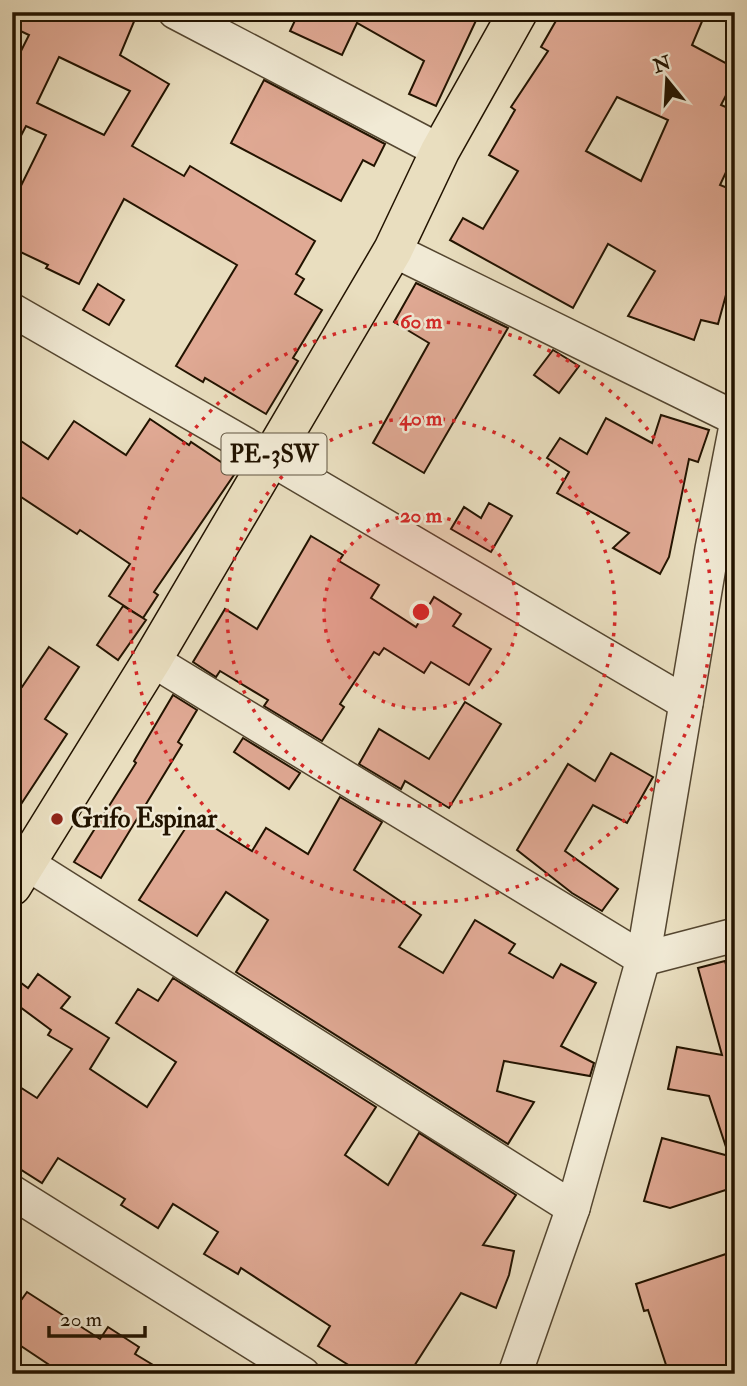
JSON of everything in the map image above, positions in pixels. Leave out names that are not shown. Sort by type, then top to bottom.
[{"type":"main road","name":"PE-3SW","points":[[17,868],[152,660],[271,459],[393,250],[440,151],[518,12]]},
{"type":"street","points":[[175,12],[440,151]]},
{"type":"street","points":[[393,250],[735,418]]},
{"type":"street","points":[[12,310],[686,703]]},
{"type":"street","points":[[515,1374],[573,1208],[643,959],[686,703],[723,546],[735,431]]},
{"type":"street","points":[[152,660],[643,959],[735,935]]},
{"type":"street","points":[[17,868],[573,1208]]},
{"type":"street","points":[[12,1192],[303,1374]]},
{"type":"building","points":[[12,12],[138,12],[120,55],[169,84],[132,146],[184,176],[190,166],[315,241],[296,274],[304,279],[295,294],[322,310],[293,358],[298,361],[266,414],[205,378],[203,382],[176,366],[237,265],[124,199],[79,284],[12,248],[12,204],[46,135],[26,126],[12,153],[12,69],[29,35],[12,27]],"holes":[[[59,57],[130,91],[104,135],[37,103]]]},
{"type":"building","points":[[299,12],[480,12],[436,106],[409,94],[424,61],[357,23],[342,55],[290,31]]},
{"type":"building","points":[[561,12],[706,12],[692,45],[735,68],[735,78],[721,105],[735,111],[735,153],[720,185],[735,191],[735,262],[718,324],[701,320],[694,340],[628,316],[655,271],[608,244],[573,308],[450,240],[463,218],[483,229],[518,171],[489,155],[515,110],[511,107],[548,51],[541,47]],"holes":[[[617,97],[668,120],[641,181],[586,151]]]},
{"type":"building","points":[[264,80],[385,144],[374,166],[363,160],[341,201],[231,143]]},
{"type":"building","points":[[416,283],[508,328],[424,473],[373,443],[429,343],[394,322]]},
{"type":"building","points":[[98,284],[124,300],[109,325],[83,310]]},
{"type":"building","points":[[553,350],[579,366],[559,393],[534,375]]},
{"type":"building","points":[[661,415],[709,430],[698,462],[689,459],[669,557],[660,574],[613,548],[629,533],[557,493],[569,472],[547,458],[560,438],[587,454],[606,418],[652,443]]},
{"type":"building","points":[[150,419],[236,472],[154,592],[158,595],[143,618],[109,596],[130,564],[80,530],[77,534],[12,491],[12,435],[48,459],[74,421],[126,455]]},
{"type":"building","points":[[489,503],[512,516],[491,552],[451,529],[464,507],[481,518]]},
{"type":"building","points":[[311,536],[343,555],[339,561],[379,585],[371,598],[416,627],[434,597],[461,614],[453,626],[491,649],[469,685],[431,662],[424,673],[384,648],[379,655],[374,652],[340,704],[344,707],[322,741],[264,706],[268,700],[220,671],[216,677],[193,662],[225,609],[257,629]]},
{"type":"building","points":[[123,606],[146,620],[118,660],[97,645]]},
{"type":"building","points":[[49,647],[79,667],[45,719],[67,734],[12,818],[12,681],[22,687]]},
{"type":"building","points":[[173,695],[197,710],[178,742],[182,745],[101,878],[74,862],[136,763],[134,761]]},
{"type":"building","points":[[465,702],[501,724],[449,808],[405,781],[401,789],[359,764],[379,729],[429,759]]},
{"type":"building","points":[[243,738],[300,773],[289,789],[234,752]]},
{"type":"building","points":[[611,753],[653,777],[627,823],[593,805],[565,851],[618,889],[602,911],[572,893],[517,850],[568,764],[595,781]]},
{"type":"building","points":[[340,797],[382,822],[354,870],[421,915],[399,947],[443,973],[475,920],[515,944],[509,953],[553,978],[561,964],[596,983],[561,1046],[594,1063],[590,1076],[504,1061],[497,1091],[534,1102],[508,1144],[236,972],[268,920],[226,892],[197,936],[139,900],[194,815],[252,851],[266,828],[308,854]]},
{"type":"building","points":[[725,961],[735,997],[735,1187],[670,1208],[644,1201],[662,1138],[729,1156],[709,1096],[668,1089],[677,1047],[722,1055],[698,968]]},
{"type":"building","points":[[38,974],[70,997],[61,1008],[109,1038],[90,1069],[147,1107],[176,1062],[116,1023],[138,989],[158,1001],[173,978],[376,1107],[345,1155],[388,1185],[419,1133],[516,1195],[483,1245],[514,1251],[509,1275],[496,1308],[461,1293],[409,1374],[363,1374],[318,1346],[330,1326],[241,1268],[238,1274],[204,1254],[218,1232],[173,1204],[158,1228],[121,1205],[125,1199],[58,1158],[42,1183],[12,1164],[12,1082],[37,1098],[72,1049],[48,1035],[51,1030],[12,1001],[12,996],[21,983],[28,988]]},
{"type":"building","points":[[735,1251],[735,1374],[669,1374],[648,1310],[644,1311],[636,1284]]},
{"type":"building","points":[[27,1292],[100,1339],[108,1327],[139,1347],[135,1354],[168,1374],[63,1374],[12,1340],[12,1293],[22,1299]]},
{"type":"place","name":"Grifo Espinar","points":[[57,819]]}]
